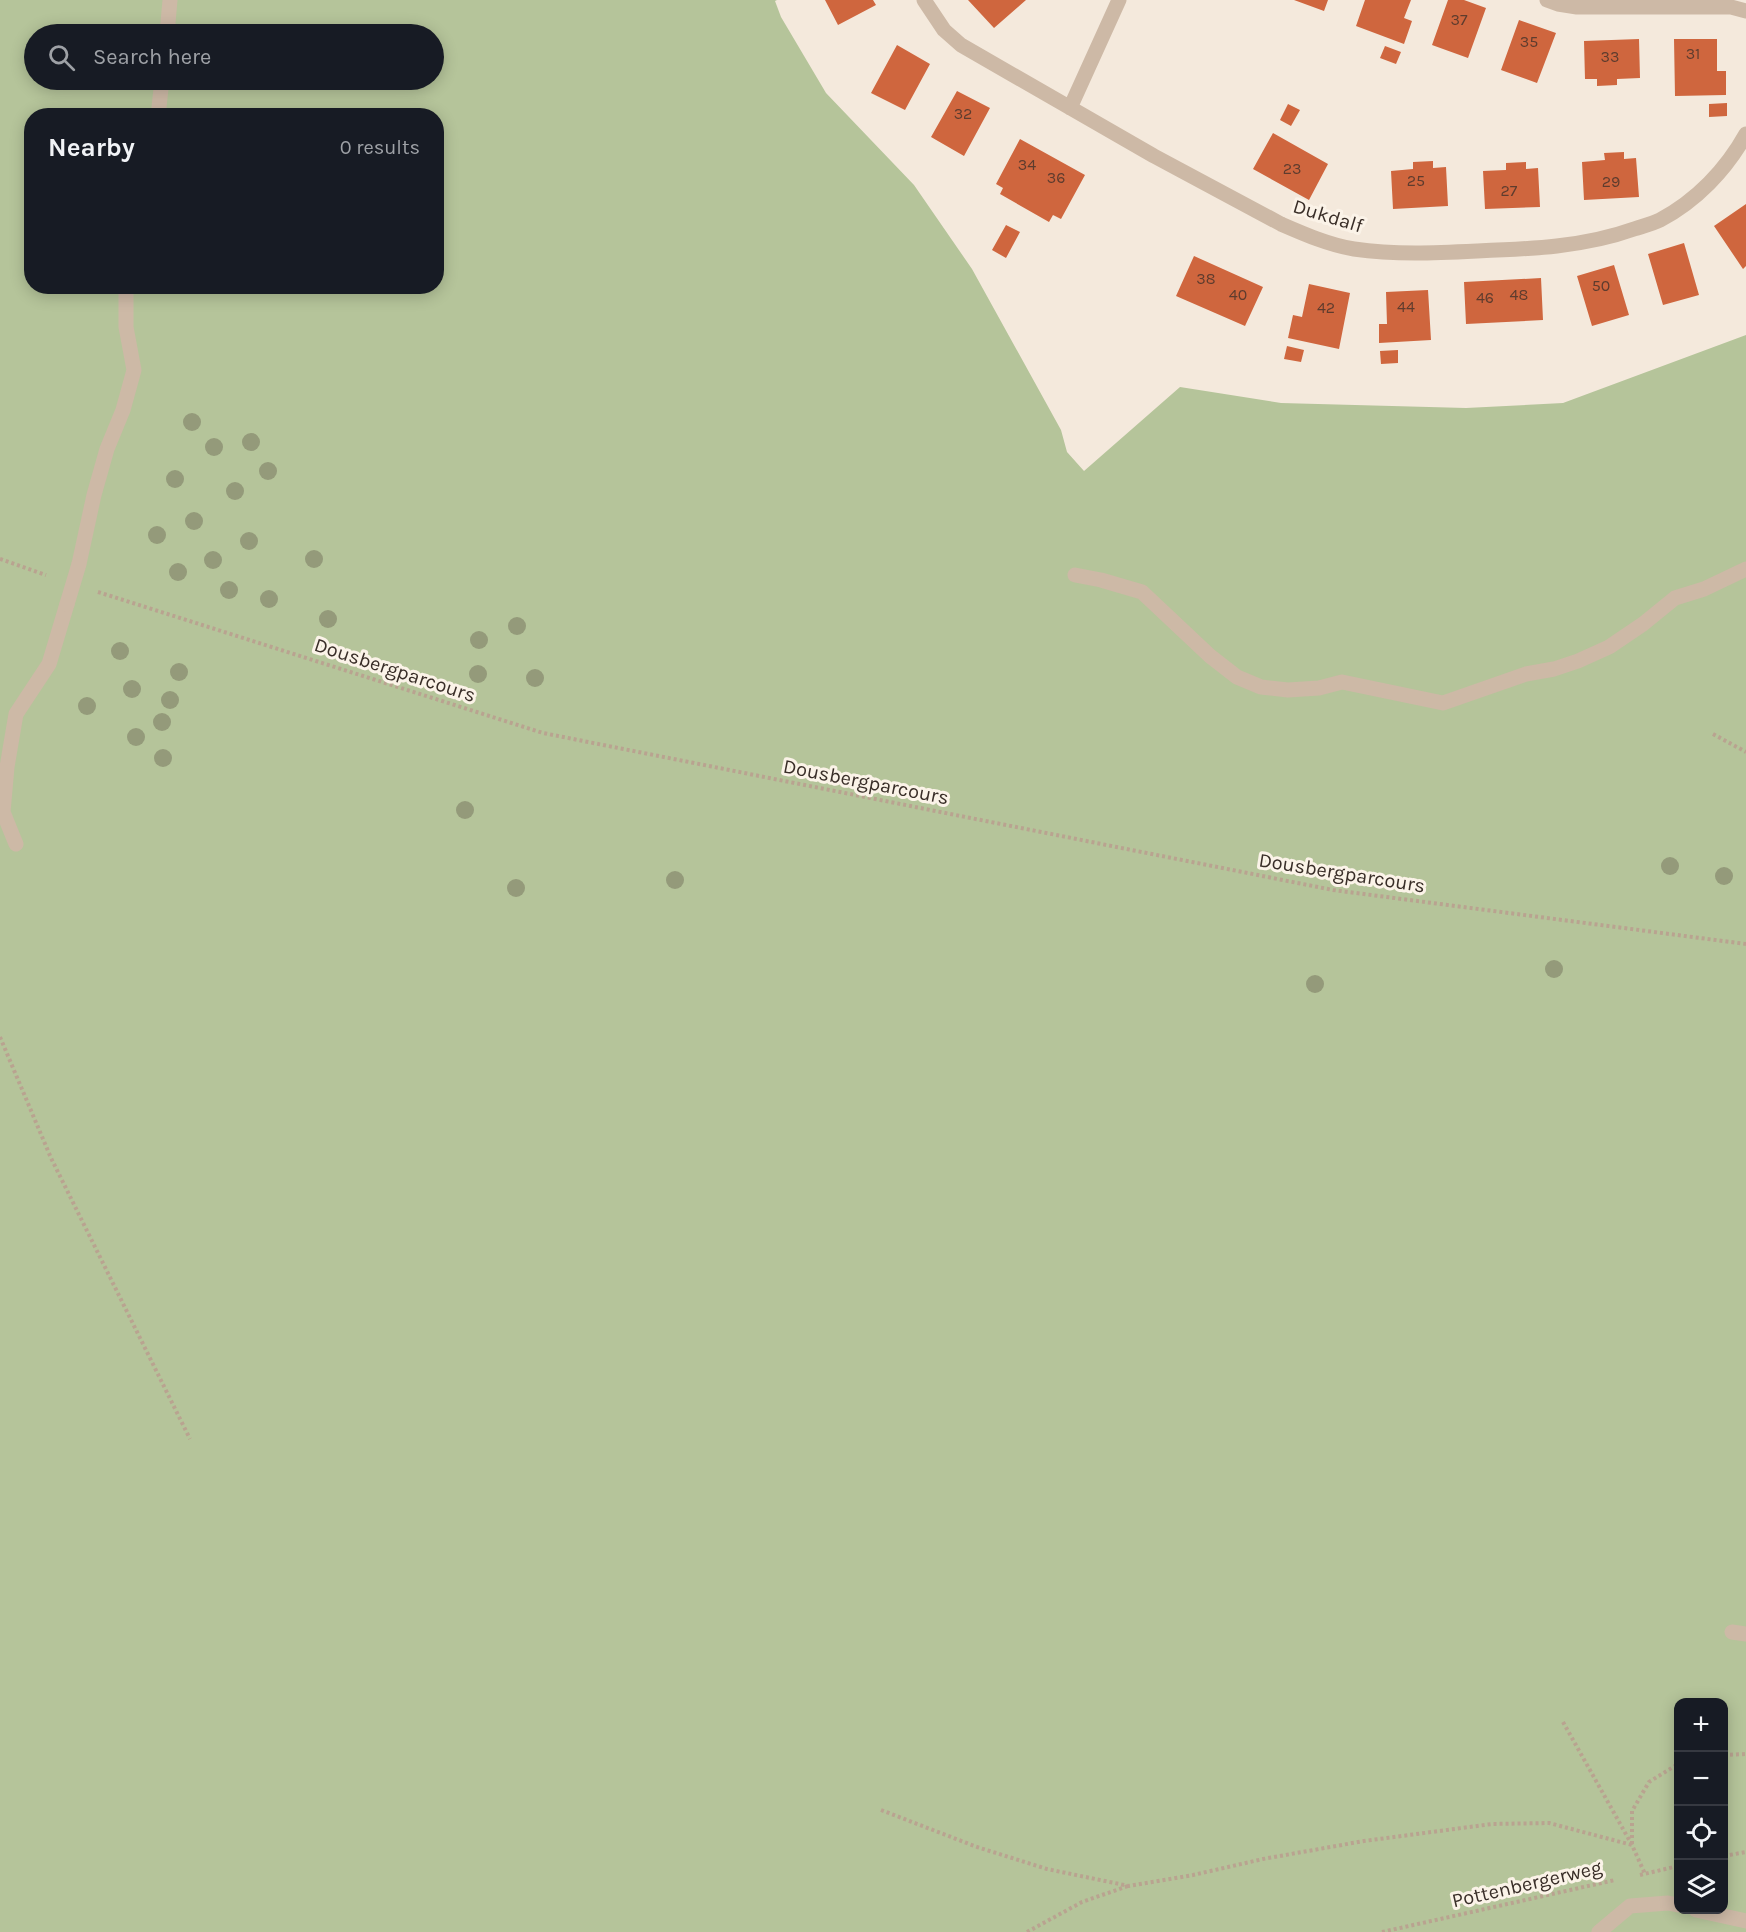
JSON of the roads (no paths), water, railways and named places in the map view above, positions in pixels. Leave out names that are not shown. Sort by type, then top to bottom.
[{"type":"lane","points":[[168,24],[170,0]]},
{"type":"lane","name":"Dukdalf","points":[[924,0],[944,30],[961,45],[1281,224],[1352,248],[1379,252],[1441,253],[1568,246],[1614,236],[1659,221],[1687,203],[1726,165],[1746,134]]},
{"type":"lane","points":[[1070,108],[1119,0]]},
{"type":"lane","points":[[1547,0],[1577,7],[1731,7],[1746,10]]},
{"type":"lane","points":[[159,108],[161,90]]},
{"type":"lane","points":[[16,844],[3,812],[7,767],[16,714],[49,664],[79,564],[102,467],[123,410],[134,370],[126,327],[126,294]]},
{"type":"lane","points":[[1075,575],[1142,592],[1210,656],[1237,677],[1261,687],[1288,690],[1320,688],[1341,682],[1443,703],[1526,674],[1554,669],[1578,661],[1617,641],[1643,624],[1675,598],[1704,589],[1746,568]]},
{"type":"lane","points":[[1599,1932],[1630,1906],[1674,1904]]},
{"type":"lane","points":[[1714,1914],[1746,1921]]}]
